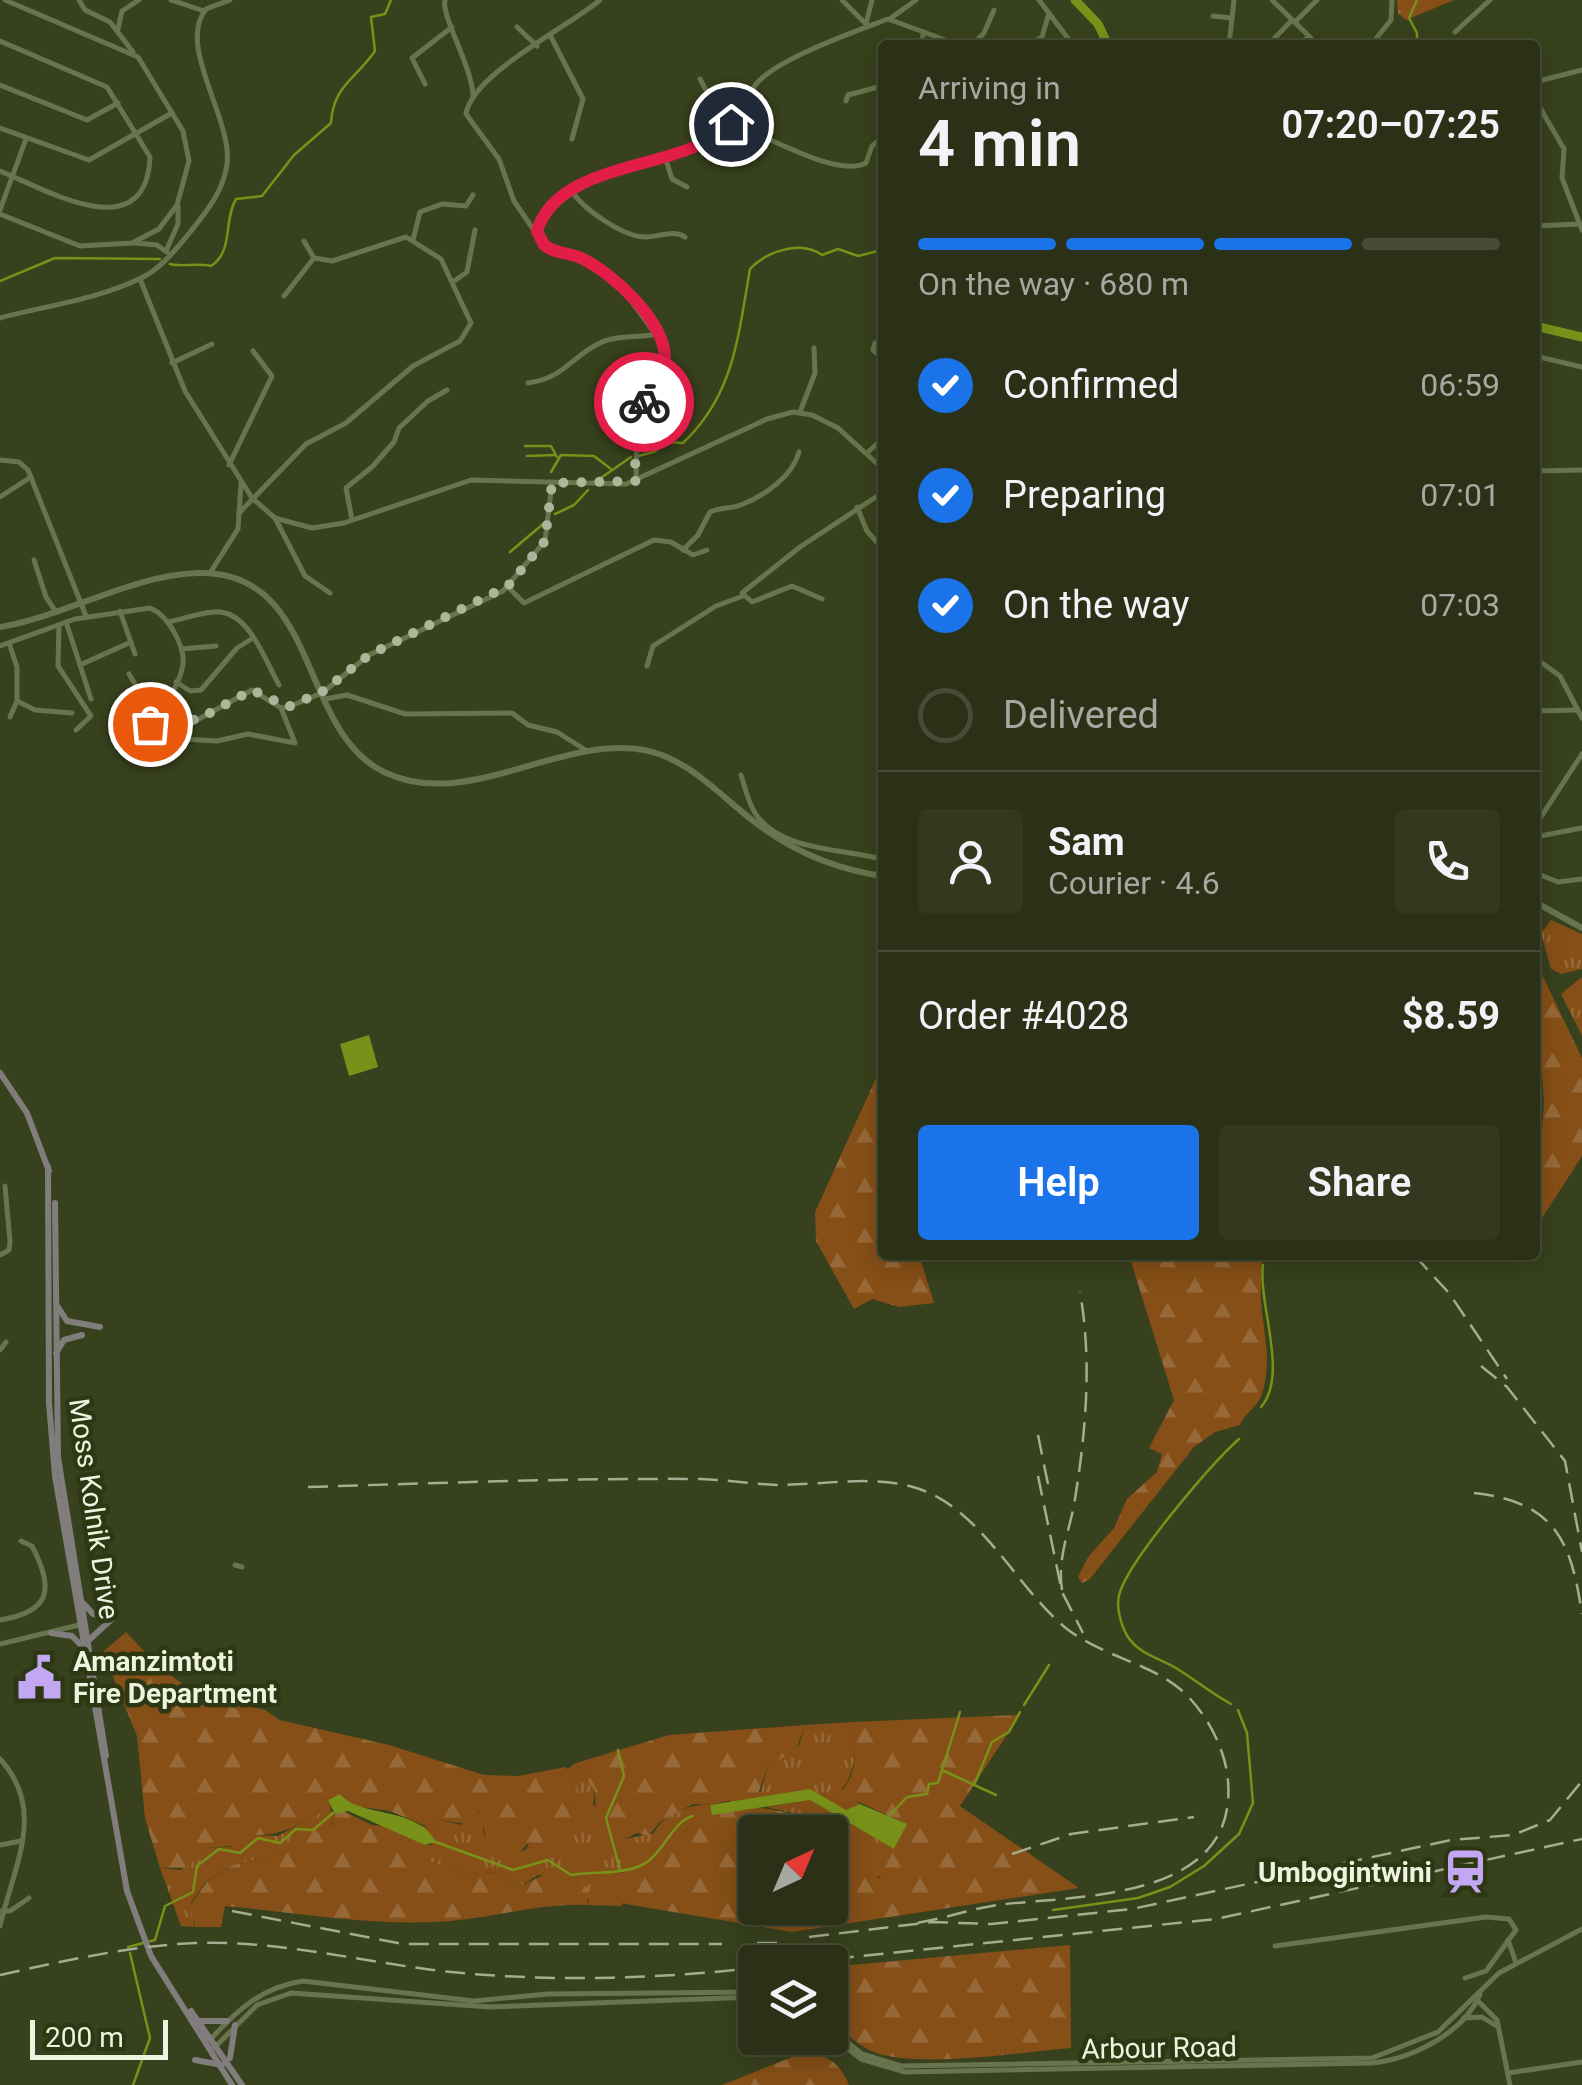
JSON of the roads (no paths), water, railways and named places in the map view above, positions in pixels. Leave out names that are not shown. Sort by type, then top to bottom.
[{"type":"main road","name":"Moss Kolnik Drive","points":[[0,1073],[27,1113],[48,1168],[56,1211],[58,1457],[110,1796]]},
{"type":"main road","name":"Moss Kolnik Drive","points":[[48,1168],[49,1403],[62,1524],[127,1890],[150,1956],[242,2085]]},
{"type":"main road","points":[[55,1302],[67,1321],[100,1327]]},
{"type":"main road","points":[[55,1358],[62,1342],[82,1335]]},
{"type":"main road","points":[[81,1598],[89,1611],[111,1618],[89,1640]]},
{"type":"main road","points":[[51,1634],[72,1636],[84,1648]]},
{"type":"main road","name":"Moss Kolnik Drive","points":[[168,1983],[200,2021],[213,2044]]},
{"type":"main road","points":[[195,2060],[226,2064],[231,2023],[200,2021]]},
{"type":"main road","name":"Moss Kolnik Drive","points":[[226,2064],[232,2085]]},
{"type":"street","points":[[5,0],[138,57]]},
{"type":"street","points":[[80,0],[84,10],[106,20],[138,57],[172,113],[188,151],[178,224],[168,253]]},
{"type":"street","points":[[118,32],[122,11],[139,0]]},
{"type":"street","points":[[171,0],[204,11],[230,0]]},
{"type":"street","points":[[445,0],[443,11],[471,71],[472,96]]},
{"type":"street","points":[[600,0],[501,68],[472,96],[466,110],[467,118],[499,159],[514,201],[548,248],[578,256],[615,278],[657,334],[665,359],[637,425],[636,481]]},
{"type":"street","points":[[842,0],[866,26]]},
{"type":"street","points":[[866,26],[872,0]]},
{"type":"street","points":[[537,231],[546,212],[572,192],[614,171],[665,157],[729,126],[754,87],[769,72],[866,26],[888,20],[916,0]]},
{"type":"street","points":[[1039,0],[1069,40]]},
{"type":"street","points":[[1230,40],[1234,0]]},
{"type":"street","points":[[1272,0],[1313,40]]},
{"type":"street","points":[[1273,40],[1317,0]]},
{"type":"street","points":[[1375,40],[1390,22],[1392,0]]},
{"type":"street","points":[[1455,32],[1490,0]]},
{"type":"street","points":[[977,40],[994,10]]},
{"type":"street","points":[[0,318],[140,279],[215,199],[227,167],[225,133],[198,45],[204,11]]},
{"type":"street","points":[[1040,40],[1050,13]]},
{"type":"street","points":[[1213,16],[1232,18]]},
{"type":"street","points":[[888,20],[946,40]]},
{"type":"street","points":[[425,84],[412,58],[452,27]]},
{"type":"street","points":[[517,27],[537,46]]},
{"type":"street","points":[[1046,28],[1060,29]]},
{"type":"street","points":[[922,40],[924,32]]},
{"type":"street","points":[[550,35],[582,99],[572,139]]},
{"type":"street","points":[[1305,40],[1309,36]]},
{"type":"street","points":[[0,41],[102,83],[150,154],[149,172],[134,198],[117,208],[86,206],[0,171]]},
{"type":"street","points":[[1540,81],[1582,70]]},
{"type":"street","points":[[700,79],[729,126],[806,156],[856,167],[866,163],[878,141]]},
{"type":"street","points":[[0,86],[88,120],[118,103]]},
{"type":"street","points":[[846,101],[848,96],[878,87]]},
{"type":"street","points":[[1540,108],[1566,154],[1562,178],[1581,227],[1540,226]]},
{"type":"street","points":[[0,128],[89,160],[172,113]]},
{"type":"street","points":[[26,139],[0,212],[80,246],[132,243],[168,253]]},
{"type":"street","points":[[665,157],[672,179],[687,187]]},
{"type":"street","points":[[572,192],[591,214],[638,236],[677,232],[685,237]]},
{"type":"street","points":[[413,240],[420,212],[442,204],[466,206],[473,195]]},
{"type":"street","points":[[132,243],[158,229],[178,205]]},
{"type":"street","points":[[454,281],[467,272],[475,230]]},
{"type":"street","points":[[239,513],[306,444],[346,424],[405,372],[443,352],[467,333],[470,318],[454,281],[438,256],[413,240],[399,236],[332,261],[314,258]]},
{"type":"street","points":[[304,241],[314,258]]},
{"type":"street","points":[[284,296],[314,258]]},
{"type":"street","points":[[140,279],[172,363],[229,465],[252,498],[275,518],[305,576],[330,594]]},
{"type":"street","points":[[528,383],[553,378],[581,354],[608,340],[657,334]]},
{"type":"street","points":[[172,363],[212,344]]},
{"type":"street","points":[[875,344],[873,350],[878,354]]},
{"type":"street","points":[[800,413],[815,374],[814,348]]},
{"type":"street","points":[[229,465],[272,376],[254,351]]},
{"type":"street","points":[[1540,357],[1582,367]]},
{"type":"street","points":[[352,520],[346,488],[373,466],[394,442],[399,428],[428,401],[447,390]]},
{"type":"street","points":[[275,518],[312,528],[352,520],[471,480],[636,481],[775,416],[800,413],[838,428],[878,464]]},
{"type":"street","points":[[867,454],[878,444]]},
{"type":"street","points":[[683,550],[698,535],[710,512],[742,505],[767,490],[792,470],[799,452]]},
{"type":"street","points":[[0,460],[23,464],[32,477],[86,616]]},
{"type":"street","points":[[1540,471],[1582,470]]},
{"type":"street","points":[[0,497],[32,477]]},
{"type":"street","points":[[324,696],[369,655],[508,586],[545,541],[552,483]]},
{"type":"street","points":[[210,574],[236,534],[242,484]]},
{"type":"street","points":[[647,666],[653,646],[716,606],[743,596],[750,582],[878,495]]},
{"type":"street","points":[[857,507],[867,531],[878,543]]},
{"type":"street","points":[[508,586],[524,604],[658,540],[693,554],[707,550]]},
{"type":"street","points":[[34,560],[46,597],[56,612]]},
{"type":"street","points":[[0,627],[179,576],[210,574],[252,587],[277,608],[360,756],[406,781],[448,782],[589,752],[632,748],[664,756],[789,845],[831,864],[878,875]]},
{"type":"street","points":[[743,596],[752,602],[788,586],[822,599]]},
{"type":"street","points":[[0,646],[86,616],[150,608],[167,622],[181,649],[184,665],[171,708],[148,726],[143,735]]},
{"type":"street","points":[[120,611],[135,654]]},
{"type":"street","points":[[167,622],[224,612],[242,622],[279,685]]},
{"type":"street","points":[[62,623],[91,699]]},
{"type":"street","points":[[62,623],[58,666],[91,715],[76,730]]},
{"type":"street","points":[[176,682],[190,691],[201,690],[236,648],[253,638]]},
{"type":"street","points":[[80,665],[131,642]]},
{"type":"street","points":[[9,643],[17,667],[17,701],[10,717]]},
{"type":"street","points":[[181,649],[216,646]]},
{"type":"street","points":[[1540,661],[1556,671],[1580,714]]},
{"type":"street","points":[[129,674],[138,688],[148,726]]},
{"type":"street","points":[[114,728],[143,735],[217,742],[248,734],[296,741],[281,708],[252,690],[194,721],[181,719],[171,708]]},
{"type":"street","points":[[281,708],[324,696],[347,696],[405,714],[512,713],[528,725],[557,732],[589,752]]},
{"type":"street","points":[[17,701],[35,710],[72,713]]},
{"type":"street","points":[[1540,712],[1580,714]]},
{"type":"street","points":[[1540,818],[1582,754]]},
{"type":"street","points":[[741,775],[756,814],[779,832],[802,843],[878,858]]},
{"type":"street","points":[[1540,836],[1582,828]]},
{"type":"street","points":[[1540,876],[1558,882],[1582,879]]},
{"type":"street","points":[[1540,905],[1582,928]]},
{"type":"street","points":[[0,1255],[10,1242],[6,1186]]},
{"type":"street","points":[[0,1350],[6,1342]]},
{"type":"street","points":[[0,1620],[30,1614],[41,1605],[44,1595],[36,1553],[30,1544],[21,1542]]},
{"type":"street","points":[[0,1644],[80,1625]]},
{"type":"street","points":[[0,1760],[25,1796],[21,1841],[3,1901],[0,1926]]},
{"type":"street","points":[[0,1845],[21,1841]]},
{"type":"street","points":[[2,1911],[29,1898]]},
{"type":"street","points":[[1274,1946],[1506,1918],[1516,1930],[1486,1971],[1465,1978]]},
{"type":"street","points":[[1510,2085],[1500,2029],[1478,1997],[1516,1963],[1582,1928]]},
{"type":"street","points":[[1508,1940],[1516,1963]]},
{"type":"street","points":[[213,2044],[266,1991],[303,1981],[450,2002]]},
{"type":"street","points":[[231,2023],[257,2006],[291,1994],[450,2002],[738,1994]]},
{"type":"street","name":"Arbour Road","points":[[848,2048],[861,2059],[905,2072],[1289,2066],[1396,2059],[1432,2042],[1464,2018],[1478,1997]]},
{"type":"street","name":"Arbour Road","points":[[848,2044],[862,2054],[901,2066],[1362,2058],[1392,2053],[1430,2036],[1478,1997]]},
{"type":"street","points":[[1464,2018],[1482,2017],[1500,2029]]},
{"type":"street","points":[[1508,2073],[1582,2062]]},
{"type":"waterway","points":[[170,264],[211,266],[218,260],[226,244],[236,199],[262,196],[294,155],[331,123],[336,100],[375,51],[371,17],[385,14],[391,0]]},
{"type":"waterway","points":[[1075,0],[1098,24],[1106,40]]},
{"type":"waterway","points":[[1417,0],[1409,18],[1417,40]]},
{"type":"waterway","points":[[638,456],[654,452],[666,442],[683,443],[713,405],[731,364],[750,269],[757,263],[794,248],[822,255],[838,249],[858,256],[878,251]]},
{"type":"waterway","points":[[0,281],[55,258],[160,259]]},
{"type":"waterway","points":[[1540,327],[1582,337]]},
{"type":"waterway","points":[[525,446],[551,446],[557,457]]},
{"type":"waterway","points":[[527,456],[555,455]]},
{"type":"waterway","points":[[551,472],[561,455],[594,456],[611,469]]},
{"type":"waterway","points":[[598,480],[631,457]]},
{"type":"waterway","points":[[555,514],[574,505],[588,490]]},
{"type":"waterway","points":[[510,552],[543,524]]},
{"type":"waterway","points":[[1261,1407],[1269,1393],[1273,1358],[1263,1265]]},
{"type":"waterway","points":[[1231,1704],[1133,1643],[1123,1627],[1118,1603],[1127,1577],[1155,1535],[1239,1439]]},
{"type":"waterway","points":[[1024,1705],[1049,1665]]},
{"type":"waterway","points":[[1053,1910],[1138,1898],[1170,1887],[1204,1866],[1239,1834],[1253,1803],[1247,1733],[1238,1710]]},
{"type":"waterway","points":[[888,1817],[907,1797],[927,1794],[929,1784],[938,1783],[960,1712]]},
{"type":"waterway","points":[[975,1783],[992,1742],[1009,1732],[1020,1712]]},
{"type":"waterway","points":[[618,1750],[624,1776],[606,1818],[620,1870]]},
{"type":"waterway","points":[[944,1771],[996,1795]]},
{"type":"waterway","points":[[128,1947],[155,1940],[165,1906],[193,1892],[197,1866],[219,1849],[240,1853],[258,1838],[280,1843],[296,1829],[313,1830],[333,1813]]},
{"type":"waterway","points":[[433,1841],[513,1870],[548,1860],[571,1875],[616,1872],[649,1860],[679,1824],[693,1816]]},
{"type":"waterway","points":[[130,1953],[150,2038],[133,2085]]},
{"type":"railway","points":[[1419,1260],[1449,1293],[1507,1379]]},
{"type":"railway","points":[[1062,1590],[1063,1555],[1085,1422],[1087,1369],[1080,1292]]},
{"type":"railway","points":[[1481,1366],[1507,1387],[1565,1461],[1582,1552]]},
{"type":"railway","points":[[1038,1435],[1049,1489]]},
{"type":"railway","points":[[1038,1476],[1062,1592],[1083,1633]]},
{"type":"railway","points":[[308,1487],[603,1479],[702,1479],[777,1485],[880,1482],[913,1487],[958,1511],[1067,1629],[1168,1680],[1198,1708],[1213,1731],[1226,1769],[1224,1821],[1207,1850],[1180,1871],[1146,1885],[997,1905],[916,1923]]},
{"type":"railway","points":[[1474,1493],[1524,1505],[1554,1529],[1572,1565],[1582,1614]]},
{"type":"railway","points":[[809,1937],[932,1922],[991,1924],[1132,1909],[1451,1840],[1513,1835],[1550,1820],[1582,1781]]},
{"type":"railway","points":[[1012,1854],[1071,1834],[1194,1817]]},
{"type":"railway","points":[[848,1957],[1216,1919],[1582,1839]]},
{"type":"railway","points":[[232,1911],[403,1944],[722,1944]]},
{"type":"railway","points":[[0,1975],[121,1951],[195,1943],[292,1948],[451,1972],[527,1977],[641,1977],[738,1970]]},
{"type":"railway","points":[[757,1943],[791,1945]]},
{"type":"place","name":"Amanzimtoti Fire Department","points":[[40,1677]]},
{"type":"place","name":"Umbogintwini","points":[[1465,1872]]}]
